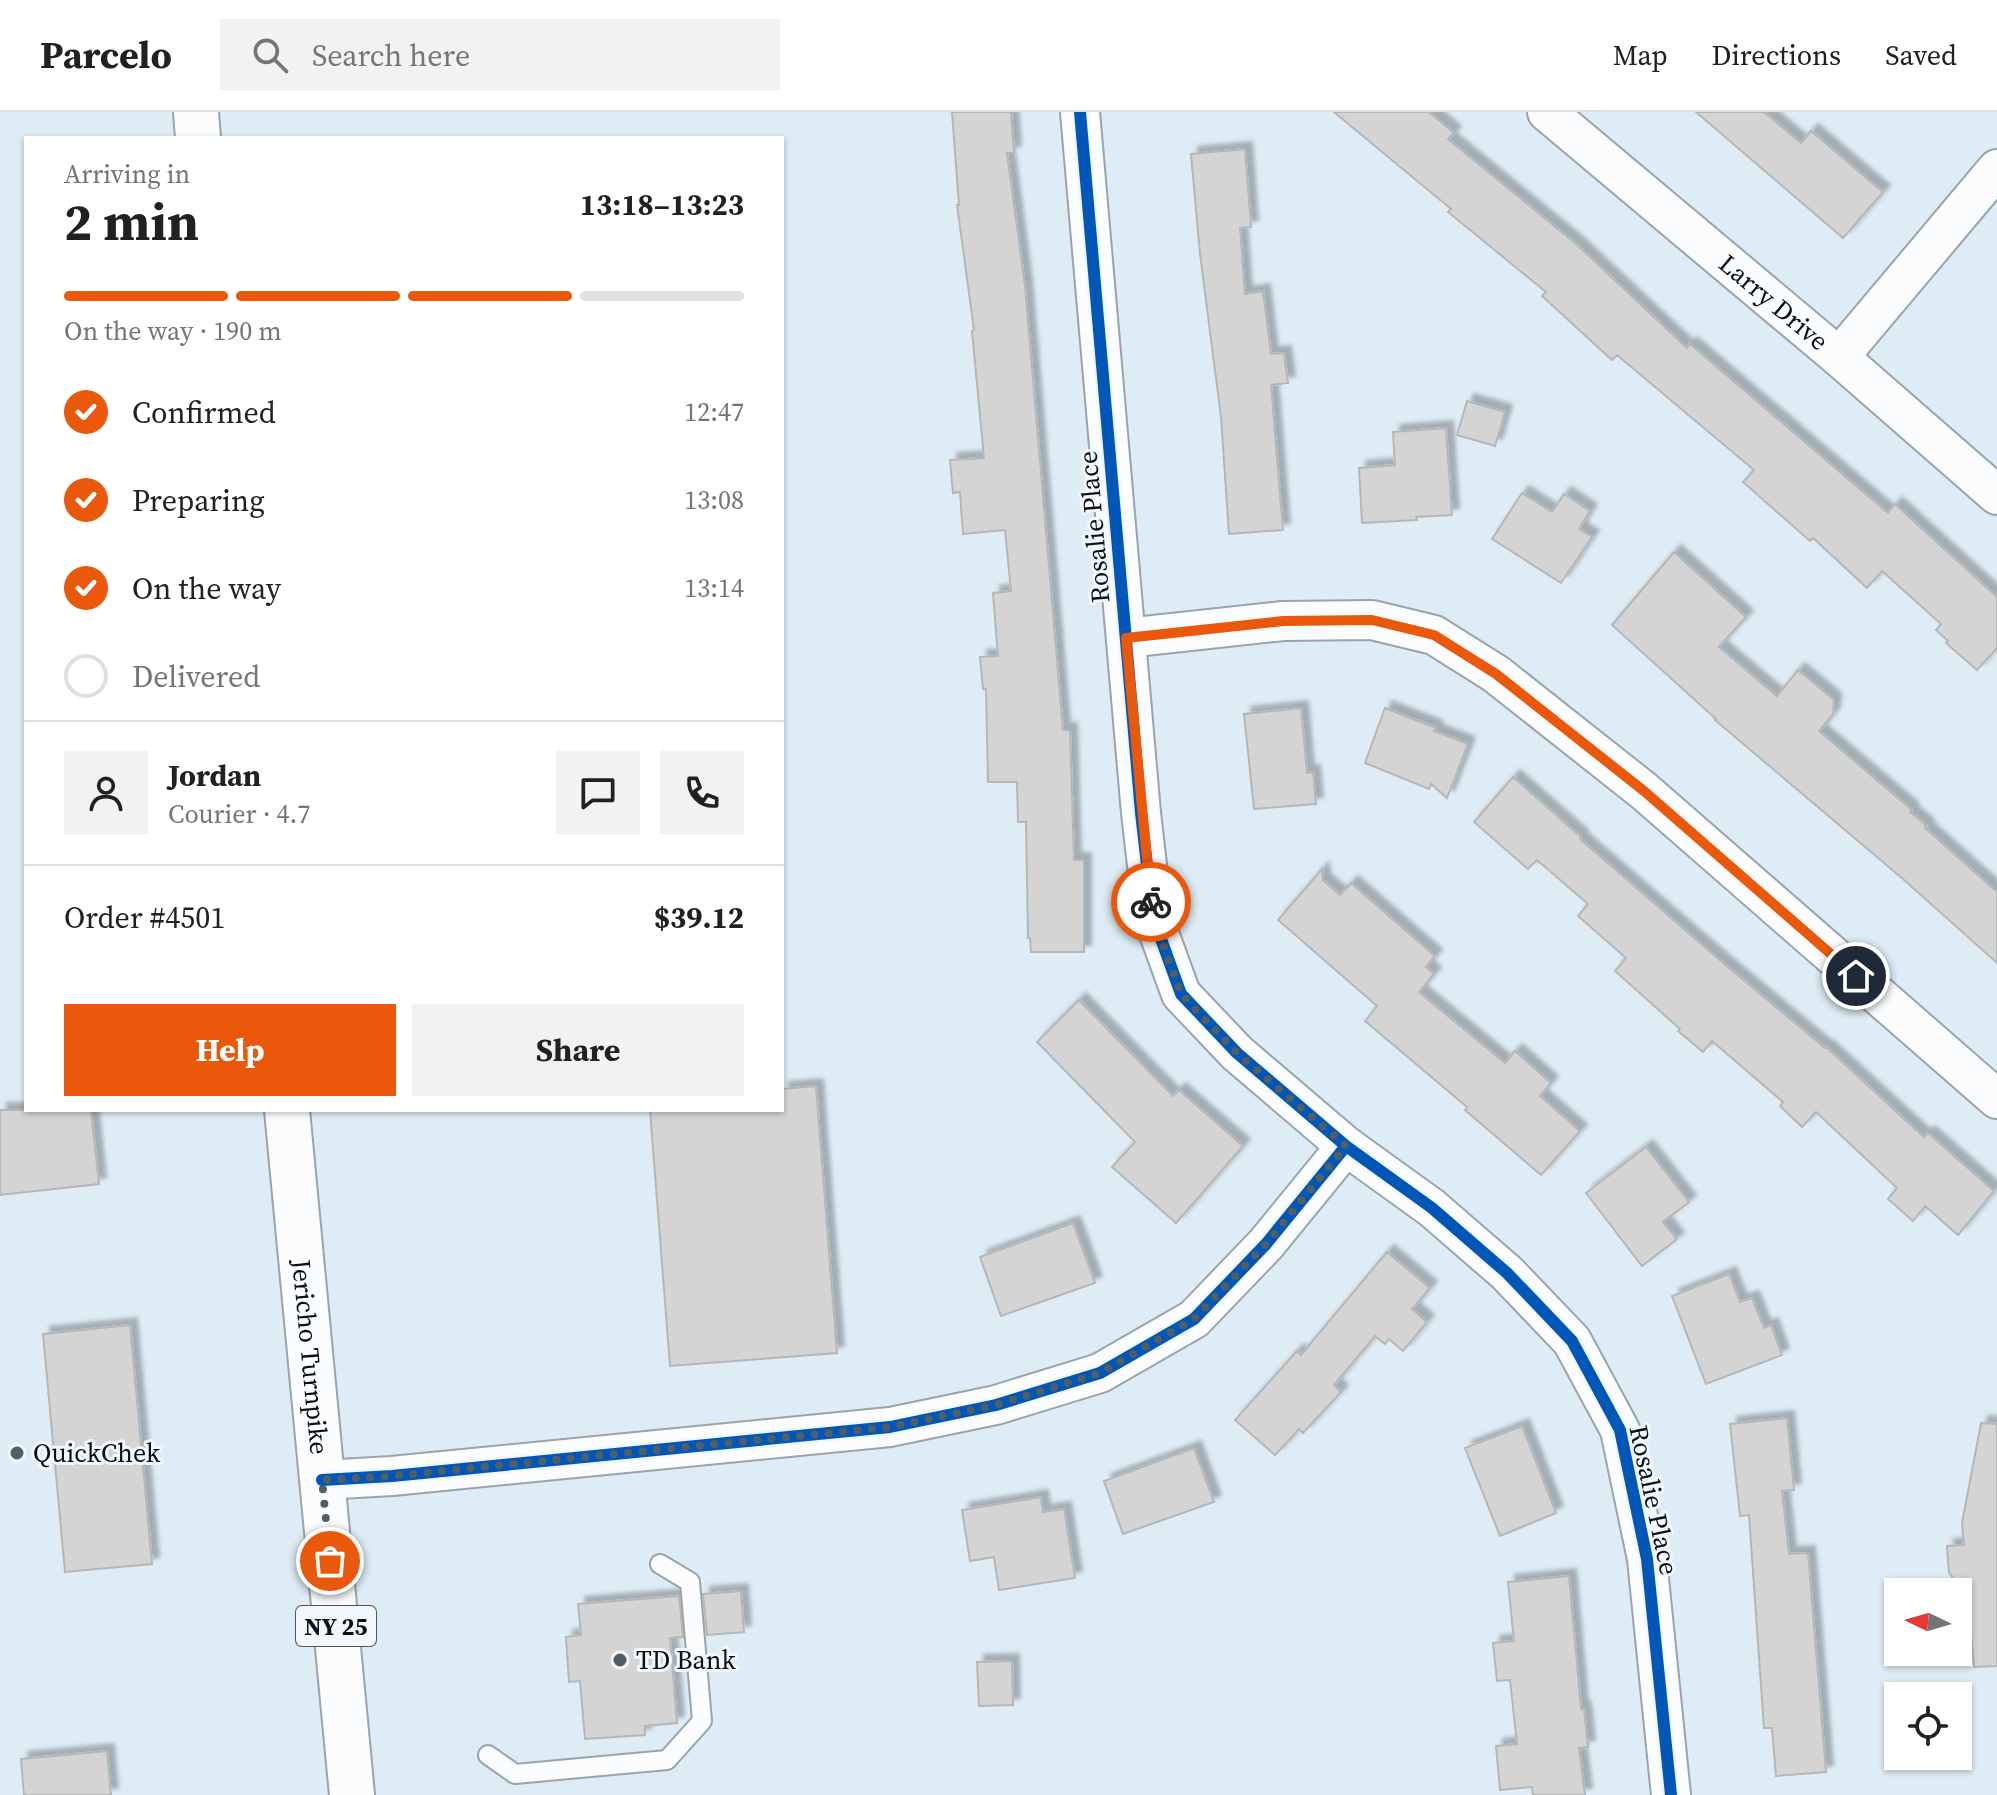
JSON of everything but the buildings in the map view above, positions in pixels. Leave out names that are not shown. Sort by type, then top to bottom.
[{"type":"main road","points":[[196,112],[198,136]]},
{"type":"main road","name":"Jericho Turnpike","points":[[287,1112],[352,1795]]},
{"type":"street","name":"Rosalie Place","points":[[1080,112],[1141,813],[1153,917],[1181,994],[1237,1053],[1346,1146],[1432,1208],[1507,1273],[1572,1341],[1620,1430],[1647,1559],[1671,1795]]},
{"type":"street","name":"Larry Drive","points":[[1547,112],[1839,357],[1997,495]]},
{"type":"street","points":[[1839,357],[1997,169]]},
{"type":"street","points":[[1126,638],[1283,621],[1372,620],[1434,635],[1496,674],[1644,791],[1997,1099]]},
{"type":"street","points":[[322,1480],[392,1476],[890,1427],[996,1405],[1100,1373],[1194,1319],[1266,1244],[1346,1146]]},
{"type":"lane","points":[[488,1755],[515,1774],[667,1760],[702,1721],[690,1582],[660,1564]]},
{"type":"cycle path","points":[[1080,112],[1141,813],[1153,917],[1181,994],[1237,1053],[1346,1146],[1432,1208],[1507,1273],[1572,1341],[1620,1430],[1647,1559],[1671,1795]]},
{"type":"cycle path","points":[[322,1480],[392,1476],[890,1427],[996,1405],[1100,1373],[1194,1319],[1266,1244],[1346,1146]]},
{"type":"way so far","points":[[330,1561],[322,1480],[392,1476],[890,1427],[996,1405],[1100,1373],[1194,1319],[1266,1244],[1346,1146],[1237,1053],[1181,994],[1153,917],[1151,902]]},
{"type":"place","name":"QuickChek","points":[[17,1453]]},
{"type":"place","name":"TD Bank","points":[[620,1660]]},
{"type":"route","points":[[1151,902],[1126,638],[1283,621],[1372,620],[1434,635],[1496,674],[1644,791],[1856,976]]}]
